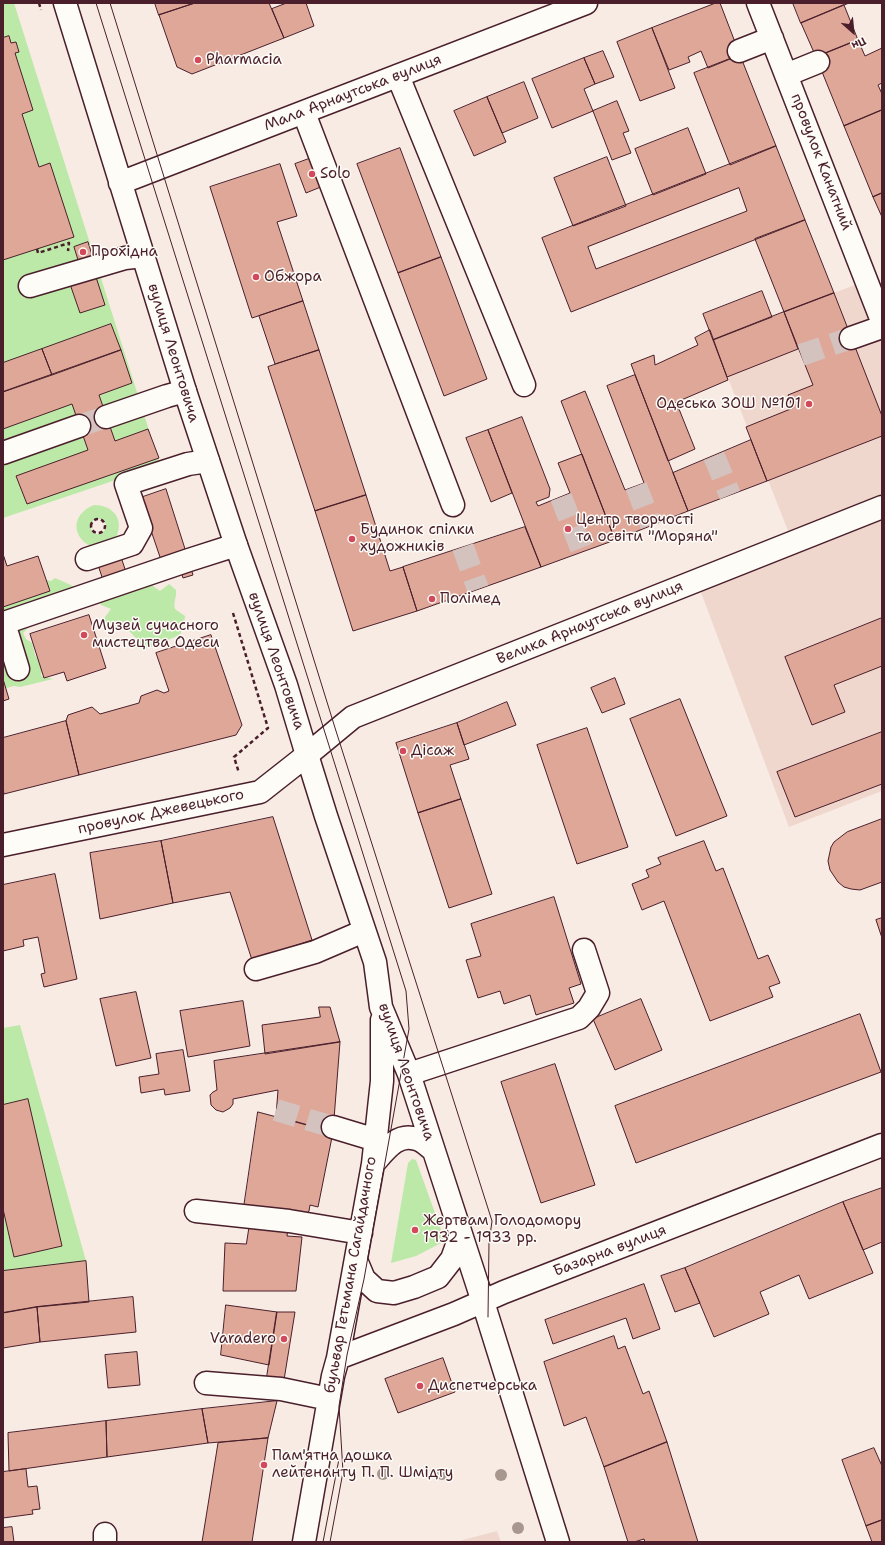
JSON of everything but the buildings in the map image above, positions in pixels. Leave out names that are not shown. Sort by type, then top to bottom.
[{"type":"street","name":"вулиця Леонтовича","points":[[65,3],[185,392],[236,545],[286,685],[307,755],[375,962],[381,1007],[409,1074],[558,1542]]},
{"type":"street","name":"Мала Арнаутська вулиця","points":[[120,183],[586,3]]},
{"type":"street","name":"провулок Канатний","points":[[758,3],[786,75],[878,295],[882,321]]},
{"type":"street","points":[[739,51],[772,38]]},
{"type":"street","points":[[786,75],[818,62]]},
{"type":"street","points":[[398,76],[524,385]]},
{"type":"street","points":[[304,113],[453,505]]},
{"type":"street","points":[[30,286],[125,258],[143,256]]},
{"type":"street","points":[[851,338],[882,327]]},
{"type":"street","points":[[106,417],[167,396],[185,392]]},
{"type":"street","points":[[3,453],[79,426]]},
{"type":"street","points":[[87,559],[132,544],[141,528],[126,484],[188,464],[208,462]]},
{"type":"street","name":"Велика Арнаутська вулиця","points":[[307,755],[353,717],[882,507]]},
{"type":"street","points":[[18,670],[4,623],[236,545]]},
{"type":"street","name":"провулок Джевецького","points":[[3,844],[260,792],[307,755]]},
{"type":"street","points":[[256,970],[315,952],[364,931]]},
{"type":"street","points":[[409,1074],[579,1018],[589,1008],[598,994],[584,950]]},
{"type":"street","name":"бульвар Гетьмана Сагайдачного","points":[[304,1542],[320,1397],[333,1376],[338,1358],[373,1164],[382,1081],[381,1007]]},
{"type":"street","points":[[333,1127],[376,1140]]},
{"type":"street","points":[[373,1164],[388,1147],[401,1138],[416,1139],[432,1149]]},
{"type":"street","name":"Базарна вулиця","points":[[338,1358],[485,1310],[504,1292],[882,1145]]},
{"type":"street","points":[[196,1211],[289,1221],[360,1233]]},
{"type":"street","points":[[356,1260],[364,1279],[377,1291],[394,1293],[414,1287],[438,1276],[452,1259],[461,1234]]},
{"type":"street","points":[[206,1383],[281,1389],[320,1397]]},
{"type":"street","points":[[265,1399],[320,1397]]},
{"type":"path","points":[[37,248],[38,253],[46,251]]},
{"type":"path","points":[[96,520],[101,520],[105,525],[104,530],[97,533],[92,530],[91,525],[96,520]]},
{"type":"shaded area","name":"Одеська ЗОШ №101","points":[[865,281],[882,331],[882,503],[790,536],[713,340]]},
{"type":"shaded area","points":[[882,517],[882,791],[789,827],[699,587]]},
{"type":"shaded area","points":[[497,1531],[501,1542],[455,1542]]},
{"type":"green space","points":[[3,3],[14,3],[160,465],[3,518]]},
{"type":"green space","points":[[94,505],[106,507],[114,513],[117,518],[119,529],[116,537],[109,543],[93,547],[83,541],[79,536],[77,530],[78,520],[80,515]],"holes":[[[95,519],[101,519],[106,524],[105,530],[101,534],[95,534],[91,529],[91,523]]]},
{"type":"green space","points":[[166,568],[171,578],[150,584],[160,591],[169,584],[176,590],[174,604],[175,609],[185,616],[180,635],[145,649],[135,648],[137,639],[128,630],[107,628],[104,623],[105,617],[111,609],[101,605],[99,598],[106,590],[118,590],[125,584],[131,575],[146,578]]},
{"type":"green space","points":[[35,577],[51,581],[55,578],[71,585],[78,591],[33,623],[23,633],[26,639],[32,643],[35,655],[42,666],[41,676],[53,679],[20,687],[14,686],[3,689],[3,598]]},
{"type":"green space","points":[[20,1025],[86,1261],[89,1302],[3,1313],[3,1028]]},
{"type":"green space","points":[[412,1159],[416,1160],[445,1241],[416,1256],[391,1263],[408,1163]]},
{"type":"tunnel","points":[[801,355],[851,338]]},
{"type":"tunnel","points":[[79,426],[106,417]]},
{"type":"tunnel","points":[[714,456],[730,495]]},
{"type":"tunnel","points":[[636,486],[651,525]]},
{"type":"tunnel","points":[[561,497],[582,551]]},
{"type":"tunnel","points":[[463,547],[478,589]]},
{"type":"tunnel","points":[[276,1110],[333,1127]]},
{"type":"tram line","points":[[96,3],[406,991],[409,1029],[364,1279],[347,1355],[339,1406],[343,1472],[330,1542]]},
{"type":"tram line","points":[[110,3],[336,731],[492,1221],[489,1243],[488,1317]]},
{"type":"tram line","points":[[323,1542],[339,1459]]},
{"type":"place","name":"Pharmacia","points":[[198,60]]},
{"type":"place","name":"Solo","points":[[312,174]]},
{"type":"place","name":"Прохідна","points":[[83,252]]},
{"type":"place","name":"Обжора","points":[[256,277]]},
{"type":"place","name":"Одеська ЗОШ №101","points":[[809,404]]},
{"type":"place","name":"Центр творчості та освіти \"Моряна\"","points":[[568,529]]},
{"type":"place","name":"Будинок спілки художників","points":[[352,539]]},
{"type":"place","name":"Полімед","points":[[432,599]]},
{"type":"place","name":"Музей сучасного мистецтва Одеси","points":[[84,635]]},
{"type":"place","name":"Дісаж","points":[[403,751]]},
{"type":"place","name":"Жертвам Голодомору 1932 - 1933 рр.","points":[[415,1230]]},
{"type":"place","name":"Varadero","points":[[284,1339]]},
{"type":"place","name":"Диспетчерська","points":[[420,1386]]},
{"type":"place","name":"Пам'ятна дошка лейтенанту П. П. Шмідту","points":[[264,1465]]}]
